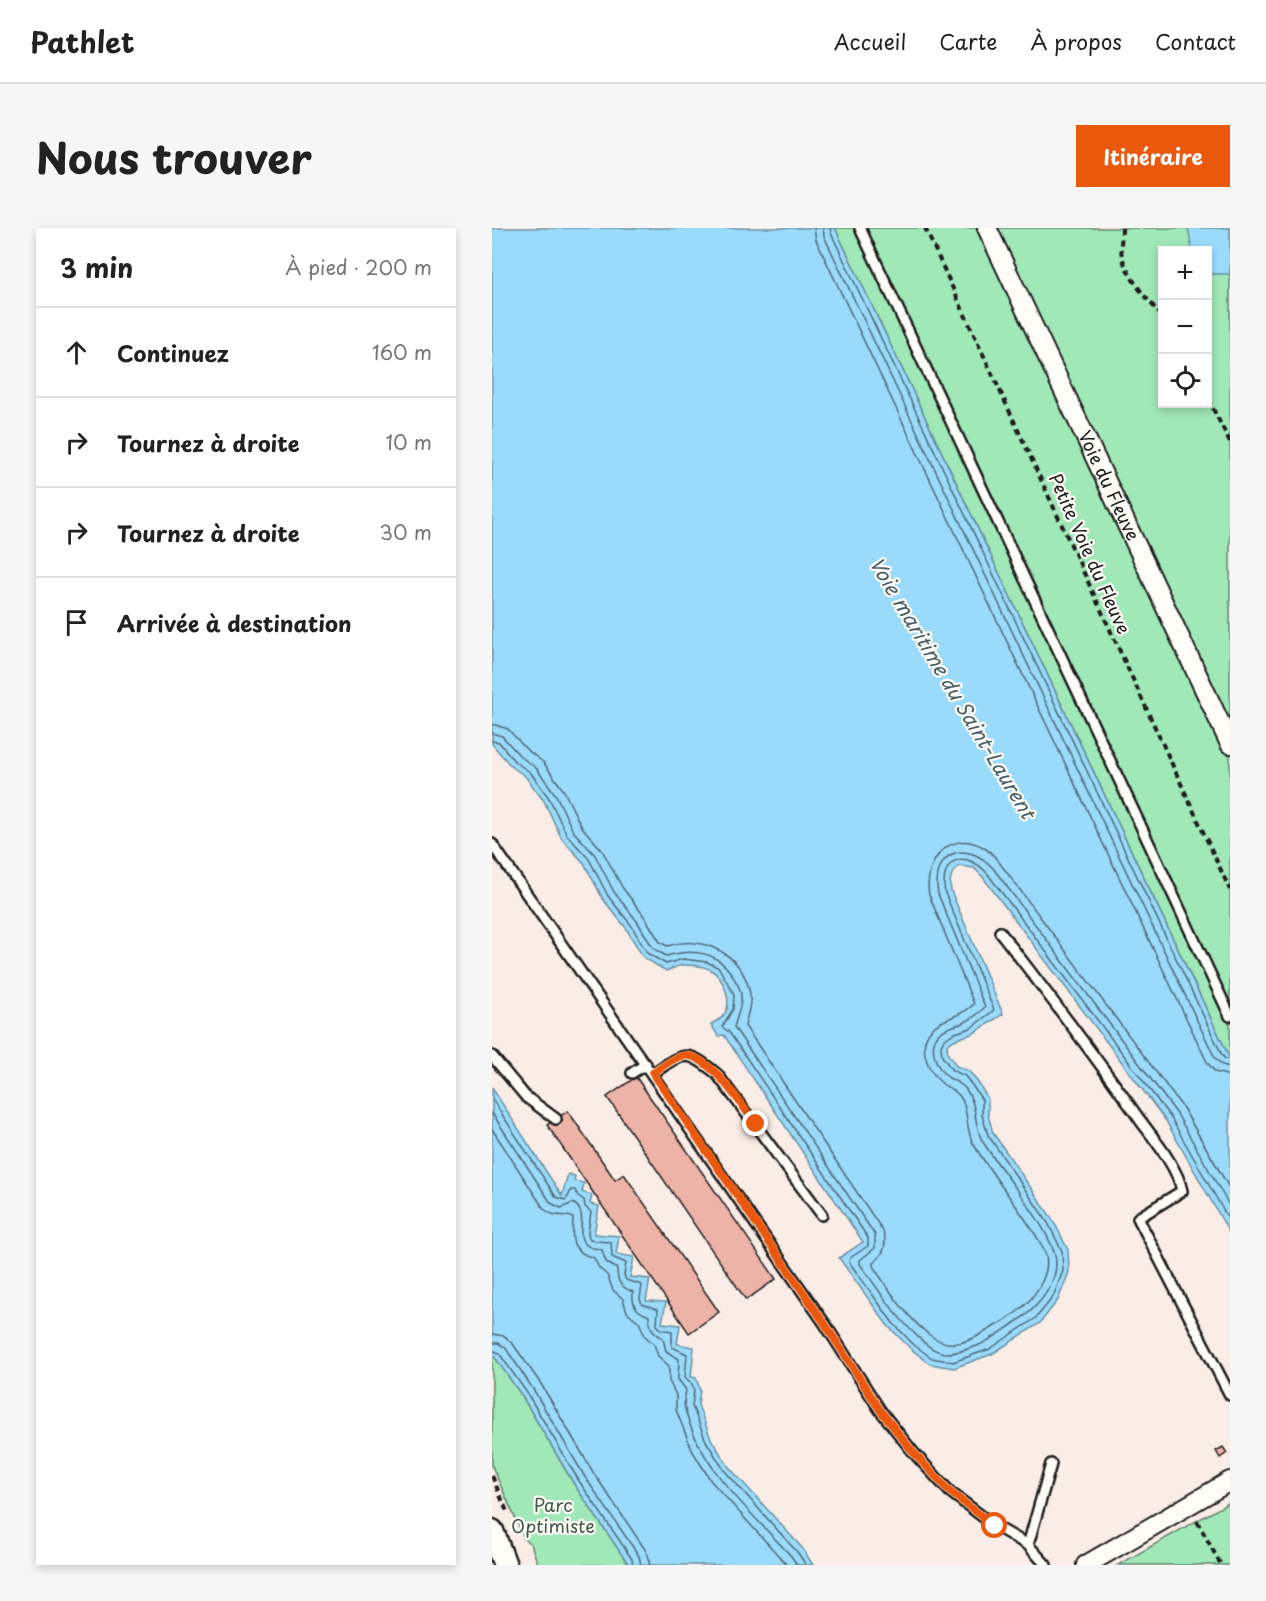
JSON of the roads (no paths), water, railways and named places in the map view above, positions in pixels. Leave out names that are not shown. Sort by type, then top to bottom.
[{"type":"street","name":"Voie du Fleuve","points":[[987,228],[1230,744]]},
{"type":"street","points":[[1086,1565],[1230,1481]]},
{"type":"street","points":[[492,1531],[505,1565]]},
{"type":"lane","points":[[860,228],[1230,1016]]},
{"type":"lane","points":[[492,844],[653,1073],[825,1324],[880,1410],[913,1452],[950,1492],[995,1526],[1028,1545],[1046,1565]]},
{"type":"lane","points":[[1000,932],[1122,1094],[1160,1148],[1180,1184],[1182,1191],[1138,1218],[1230,1395]]},
{"type":"lane","points":[[653,1073],[678,1057],[688,1055],[702,1061],[717,1074],[822,1215]]},
{"type":"lane","points":[[492,1056],[526,1097],[556,1119]]},
{"type":"lane","points":[[632,1073],[646,1064]]},
{"type":"lane","points":[[1028,1545],[1051,1464]]},
{"type":"water","name":"Voie maritime du Saint-Laurent","points":[[492,228],[835,228],[1230,1059],[1230,1234],[1166,1121],[982,876],[974,868],[959,866],[951,877],[951,891],[1003,1014],[974,1033],[947,1045],[948,1055],[956,1066],[969,1071],[988,1099],[988,1115],[993,1133],[1053,1220],[1068,1250],[1069,1272],[1058,1300],[1040,1323],[992,1354],[954,1368],[930,1364],[888,1326],[839,1258],[863,1242],[724,1035],[718,1036],[711,1024],[722,1017],[728,1004],[726,991],[720,979],[711,970],[698,966],[682,965],[666,971],[643,957],[626,928],[603,899],[584,863],[562,839],[544,801],[525,776],[511,766],[492,744]]},
{"type":"water","points":[[1188,228],[1230,228],[1230,274],[1212,274],[1212,246],[1191,246]]},
{"type":"water","points":[[492,1088],[562,1196],[568,1174],[575,1176],[574,1181],[584,1183],[582,1192],[592,1195],[590,1204],[599,1206],[594,1234],[619,1236],[616,1254],[634,1257],[630,1277],[650,1279],[646,1301],[666,1302],[662,1323],[680,1325],[677,1344],[694,1347],[691,1377],[696,1378],[700,1390],[698,1405],[711,1439],[729,1467],[803,1549],[813,1565],[629,1565],[574,1484],[522,1396],[492,1353]]},
{"type":"park label","name":"Parc Optimiste","points":[[553,1516]]}]
